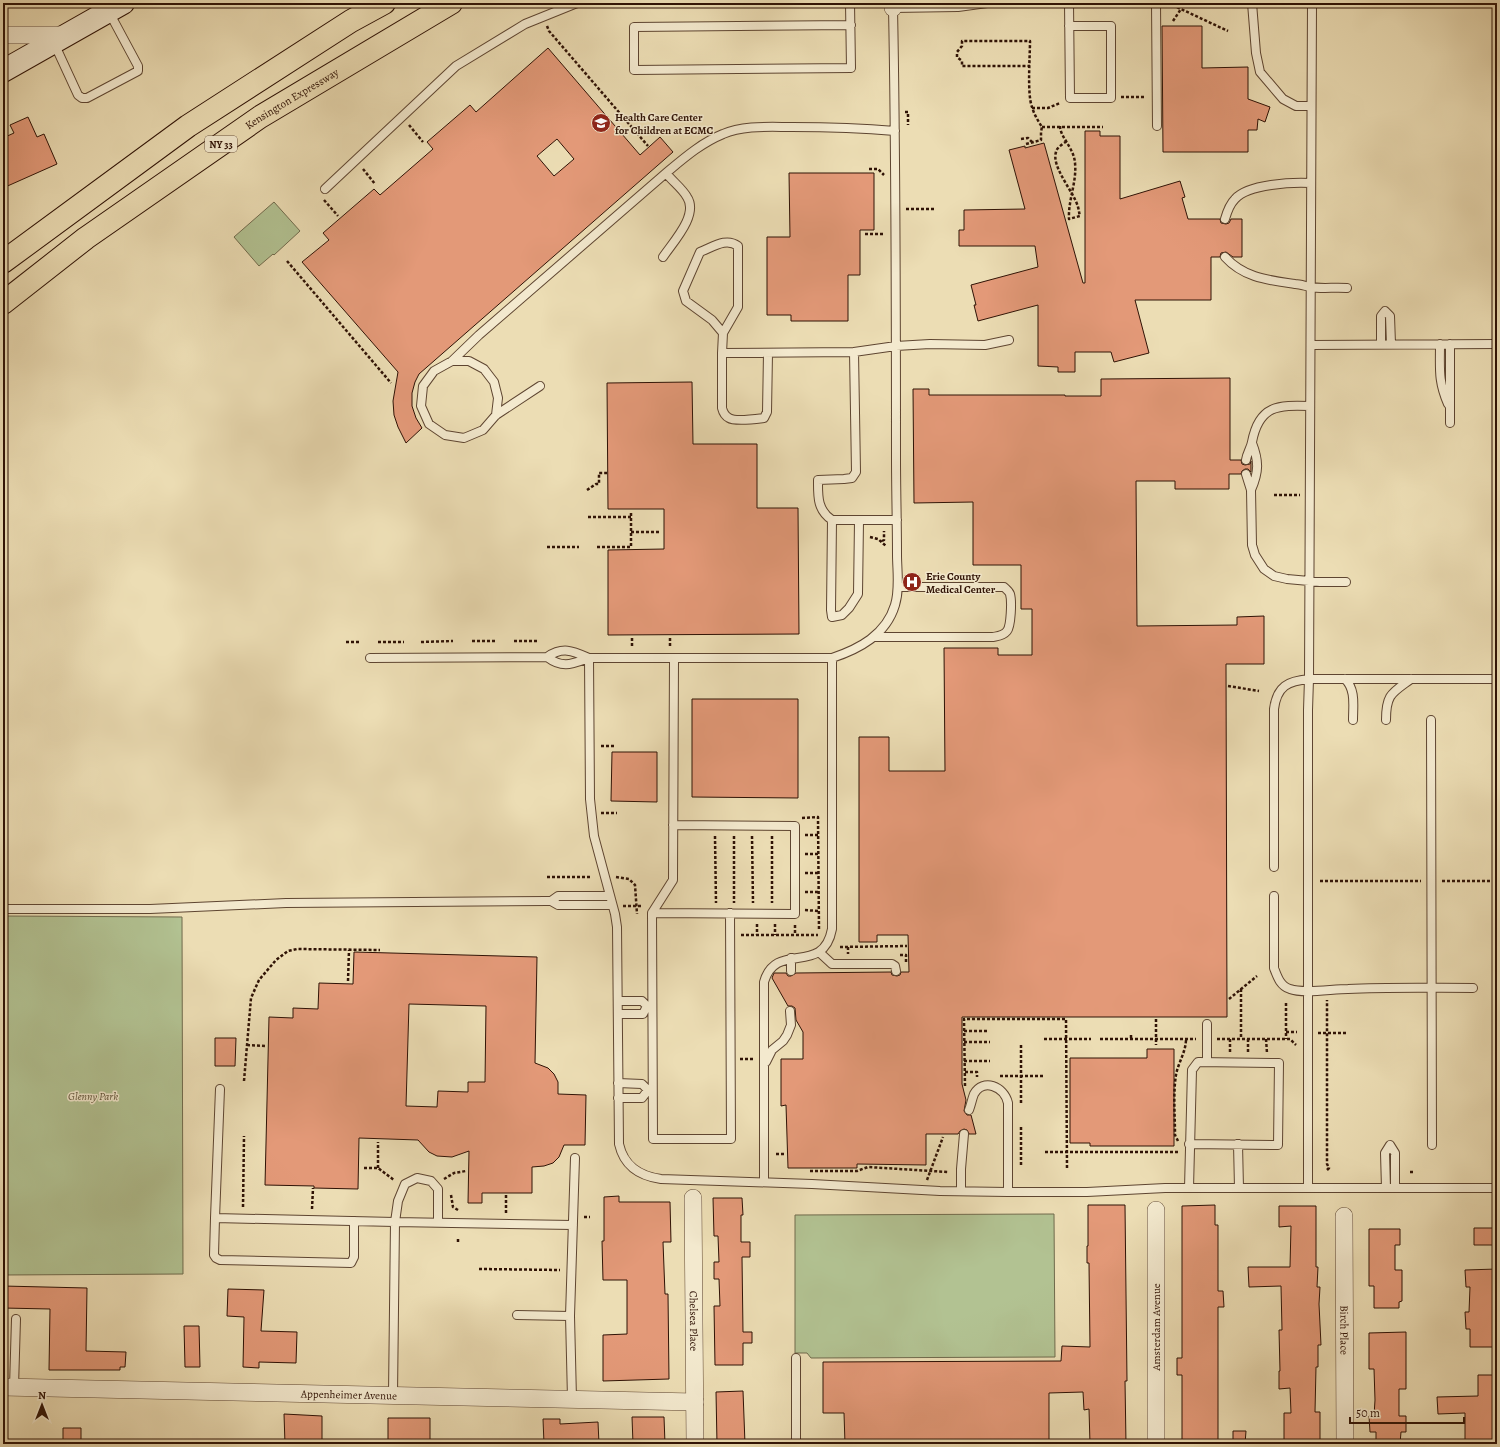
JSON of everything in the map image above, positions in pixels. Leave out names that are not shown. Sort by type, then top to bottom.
[{"type":"highway","points":[[3,262],[188,126],[351,21],[384,3]]},
{"type":"highway","name":"Kensington Expressway","points":[[3,303],[86,238],[260,117],[451,3]]},
{"type":"street","points":[[3,71],[116,7]]},
{"type":"street","points":[[3,35],[60,39]]},
{"type":"street","name":"Chelsea Place","points":[[693,1198],[695,1444]]},
{"type":"street","name":"Amsterdam Avenue","points":[[1156,1210],[1156,1444]]},
{"type":"street","name":"Birch Place","points":[[1344,1216],[1345,1444]]},
{"type":"street","name":"Appenheimer Avenue","points":[[9,1387],[695,1402]]},
{"type":"lane","points":[[325,189],[456,66],[524,24],[577,3]]},
{"type":"lane","points":[[850,3],[851,68],[634,70],[634,27],[850,25]]},
{"type":"lane","points":[[547,657],[556,664],[572,664],[589,658],[832,658],[860,646],[875,637],[888,619],[895,606],[898,587],[893,6],[987,3]]},
{"type":"lane","points":[[1069,3],[1069,26],[1070,98],[1111,98],[1111,26],[1069,26]]},
{"type":"lane","points":[[1156,3],[1157,126]]},
{"type":"lane","points":[[1252,3],[1256,53],[1260,72],[1283,99],[1296,106],[1312,106]]},
{"type":"lane","points":[[1308,1187],[1308,710],[1310,580],[1312,3]]},
{"type":"lane","points":[[60,39],[78,95],[82,98],[87,98],[138,70],[138,66],[116,7]]},
{"type":"lane","points":[[540,386],[496,415],[483,430],[464,438],[445,435],[429,424],[421,406],[423,386],[434,371],[452,361],[485,330],[692,151],[719,136],[734,130],[766,127],[851,127],[895,131]]},
{"type":"lane","points":[[663,258],[688,220],[691,210],[688,197],[666,174]]},
{"type":"lane","points":[[1225,219],[1235,198],[1242,194],[1267,185],[1294,182],[1311,183]]},
{"type":"lane","points":[[723,333],[712,320],[686,301],[683,291],[700,252],[725,242],[733,242],[738,246],[738,306],[723,333],[722,408],[725,416],[730,419],[764,418],[767,412],[768,353]]},
{"type":"lane","points":[[1225,257],[1232,264],[1253,277],[1311,287],[1347,288]]},
{"type":"lane","points":[[1381,344],[1381,316],[1385,311],[1390,316],[1391,344]]},
{"type":"lane","points":[[722,353],[854,352],[896,346],[930,344],[985,345],[1009,340]]},
{"type":"lane","points":[[1440,344],[1440,380],[1442,390],[1450,407]]},
{"type":"lane","points":[[1450,344],[1450,423]]},
{"type":"lane","points":[[1310,345],[1497,344]]},
{"type":"lane","points":[[854,352],[856,472],[852,478],[818,480],[818,502],[821,510],[832,520],[897,520]]},
{"type":"lane","points":[[452,361],[469,361],[484,369],[494,382],[498,398],[496,415]]},
{"type":"lane","points":[[1246,460],[1257,424],[1268,412],[1277,407],[1289,405],[1310,406]]},
{"type":"lane","points":[[1251,490],[1257,476],[1257,456],[1252,443]]},
{"type":"lane","points":[[1246,474],[1251,490],[1252,545],[1257,560],[1264,569],[1274,576],[1288,579],[1320,582],[1346,582]]},
{"type":"lane","points":[[832,520],[832,617],[842,615],[849,608],[858,594],[859,521]]},
{"type":"lane","points":[[875,637],[993,637],[1001,636],[1009,628],[1010,597],[1008,591],[1004,587],[898,587]]},
{"type":"lane","points":[[370,658],[547,657],[556,651],[572,651],[589,658]]},
{"type":"lane","points":[[589,658],[591,821],[610,896],[616,927],[619,1144],[621,1154],[633,1168],[641,1174],[661,1179],[1008,1192],[1087,1192],[1165,1188],[1497,1188]]},
{"type":"lane","points":[[764,1182],[764,982],[771,968],[780,961],[791,958],[806,958],[819,952],[827,944],[832,930],[832,658]]},
{"type":"lane","points":[[674,659],[673,880],[652,913],[650,1090],[653,1139],[731,1139],[730,913]]},
{"type":"lane","points":[[1274,867],[1275,701],[1280,690],[1286,685],[1298,680],[1309,679],[1497,679]]},
{"type":"lane","points":[[1345,679],[1350,684],[1353,692],[1354,720]]},
{"type":"lane","points":[[1386,720],[1387,704],[1390,696],[1411,679]]},
{"type":"lane","points":[[1431,720],[1432,1146]]},
{"type":"lane","points":[[652,913],[795,914],[796,826],[673,825]]},
{"type":"lane","points":[[551,901],[558,896],[610,896]]},
{"type":"lane","points":[[1274,896],[1274,968],[1283,985],[1288,989],[1473,988]]},
{"type":"lane","points":[[3,909],[150,909],[286,903],[551,901],[558,905],[612,905]]},
{"type":"lane","points":[[819,952],[832,964],[892,964],[895,966],[896,971]]},
{"type":"lane","points":[[791,958],[791,971]]},
{"type":"lane","points":[[618,1001],[642,1001],[650,1006]]},
{"type":"lane","points":[[618,1014],[642,1014],[650,1006]]},
{"type":"lane","points":[[765,1064],[772,1050],[783,1041],[787,1035],[791,1025],[790,1011]]},
{"type":"lane","points":[[1207,1024],[1207,1062]]},
{"type":"lane","points":[[1189,1144],[1278,1145],[1279,1063],[1198,1062],[1192,1070],[1189,1144],[1189,1188]]},
{"type":"lane","points":[[618,1083],[642,1084],[650,1090]]},
{"type":"lane","points":[[969,1110],[974,1094],[983,1087],[997,1087],[1005,1093],[1007,1097],[1008,1192]]},
{"type":"lane","points":[[220,1089],[214,1255],[216,1258],[220,1260],[351,1263],[354,1256],[354,1221]]},
{"type":"lane","points":[[618,1098],[642,1098],[650,1090]]},
{"type":"lane","points":[[961,1191],[964,1134]]},
{"type":"lane","points":[[1238,1144],[1239,1188]]},
{"type":"lane","points":[[1386,1188],[1385,1153],[1390,1146],[1395,1153],[1395,1188]]},
{"type":"lane","points":[[572,1399],[570,1316],[575,1158]]},
{"type":"lane","points":[[393,1395],[395,1222],[398,1201],[405,1184],[417,1178],[431,1181],[438,1189],[438,1222]]},
{"type":"lane","points":[[215,1218],[573,1225]]},
{"type":"lane","points":[[517,1315],[570,1316]]},
{"type":"lane","points":[[9,1387],[16,1319]]},
{"type":"lane","points":[[796,1358],[796,1444]]},
{"type":"path","points":[[1168,3],[1228,31]]},
{"type":"path","points":[[1173,21],[1181,9]]},
{"type":"path","points":[[547,26],[549,31],[648,146]]},
{"type":"path","points":[[1026,144],[1041,140],[1042,127],[1032,108],[1030,98],[1030,66],[1030,42],[962,41],[962,46],[957,52],[957,57],[962,61],[962,66],[1030,66]]},
{"type":"path","points":[[1120,97],[1149,97]]},
{"type":"path","points":[[1032,108],[1048,108],[1062,102]]},
{"type":"path","points":[[908,112],[908,125]]},
{"type":"path","points":[[410,126],[423,142]]},
{"type":"path","points":[[1060,126],[1061,132],[1067,141],[1072,150],[1075,163],[1075,171],[1072,193],[1069,209],[1069,219],[1080,216],[1072,193],[1059,170],[1056,158],[1057,150],[1067,141]]},
{"type":"path","points":[[1042,127],[1103,127]]},
{"type":"path","points":[[1021,139],[1028,138],[1032,142]]},
{"type":"path","points":[[362,167],[375,184]]},
{"type":"path","points":[[869,169],[878,169],[881,172],[882,170]]},
{"type":"path","points":[[323,200],[338,216]]},
{"type":"path","points":[[903,209],[936,209]]},
{"type":"path","points":[[865,234],[883,234]]},
{"type":"path","points":[[287,261],[391,383]]},
{"type":"path","points":[[587,490],[596,484],[599,484],[599,474],[607,473]]},
{"type":"path","points":[[1274,496],[1299,495]]},
{"type":"path","points":[[597,546],[631,547],[631,513]]},
{"type":"path","points":[[588,518],[631,517]]},
{"type":"path","points":[[631,532],[662,532]]},
{"type":"path","points":[[868,537],[875,537],[883,541],[888,551]]},
{"type":"path","points":[[547,547],[579,546]]},
{"type":"path","points":[[632,638],[632,644]]},
{"type":"path","points":[[670,638],[670,645]]},
{"type":"path","points":[[421,642],[453,641]]},
{"type":"path","points":[[472,641],[496,641]]},
{"type":"path","points":[[514,641],[538,641]]},
{"type":"path","points":[[346,642],[361,642]]},
{"type":"path","points":[[378,642],[404,642]]},
{"type":"path","points":[[1228,686],[1259,691]]},
{"type":"path","points":[[597,746],[616,746]]},
{"type":"path","points":[[598,813],[617,813]]},
{"type":"path","points":[[738,935],[818,935],[818,817],[802,818]]},
{"type":"path","points":[[804,835],[818,835]]},
{"type":"path","points":[[715,836],[716,903]]},
{"type":"path","points":[[734,836],[734,903]]},
{"type":"path","points":[[752,836],[753,903]]},
{"type":"path","points":[[772,836],[772,903]]},
{"type":"path","points":[[804,854],[818,854]]},
{"type":"path","points":[[804,873],[818,873]]},
{"type":"path","points":[[547,877],[592,877]]},
{"type":"path","points":[[616,877],[629,879],[634,883],[636,890],[637,914]]},
{"type":"path","points":[[1314,881],[1497,881]]},
{"type":"path","points":[[804,892],[818,892]]},
{"type":"path","points":[[622,906],[643,906]]},
{"type":"path","points":[[804,910],[818,910]]},
{"type":"path","points":[[757,921],[757,935]]},
{"type":"path","points":[[775,921],[775,935]]},
{"type":"path","points":[[795,921],[795,935]]},
{"type":"path","points":[[840,947],[907,946]]},
{"type":"path","points":[[848,947],[848,955]]},
{"type":"path","points":[[244,1081],[251,998],[259,980],[276,960],[288,952],[297,949],[380,950]]},
{"type":"path","points":[[348,981],[349,950]]},
{"type":"path","points":[[1229,999],[1257,976]]},
{"type":"path","points":[[1241,989],[1241,1039]]},
{"type":"path","points":[[1326,1170],[1329,1168],[1327,1164],[1327,999]]},
{"type":"path","points":[[1222,1040],[1288,1039],[1286,1032],[1286,1003]]},
{"type":"path","points":[[965,1086],[964,1019],[1066,1018],[1067,1168]]},
{"type":"path","points":[[1156,1019],[1156,1045]]},
{"type":"path","points":[[964,1031],[989,1031]]},
{"type":"path","points":[[1286,1032],[1303,1032]]},
{"type":"path","points":[[1314,1032],[1348,1033]]},
{"type":"path","points":[[1131,1035],[1131,1040]]},
{"type":"path","points":[[1044,1039],[1091,1040]]},
{"type":"path","points":[[1230,1039],[1230,1056]]},
{"type":"path","points":[[1248,1039],[1248,1056]]},
{"type":"path","points":[[1266,1039],[1267,1056]]},
{"type":"path","points":[[1100,1040],[1194,1040]]},
{"type":"path","points":[[964,1042],[990,1042]]},
{"type":"path","points":[[247,1045],[266,1046]]},
{"type":"path","points":[[739,1059],[752,1060]]},
{"type":"path","points":[[964,1061],[990,1061]]},
{"type":"path","points":[[965,1072],[976,1072],[977,1076]]},
{"type":"path","points":[[1000,1076],[1044,1076]]},
{"type":"path","points":[[244,1136],[243,1208],[251,1208]]},
{"type":"path","points":[[930,1172],[942,1137]]},
{"type":"path","points":[[378,1142],[378,1168]]},
{"type":"path","points":[[1095,1147],[1095,1152]]},
{"type":"path","points":[[1045,1152],[1185,1152]]},
{"type":"path","points":[[773,1154],[786,1154]]},
{"type":"path","points":[[803,1171],[857,1171],[868,1167],[948,1172]]},
{"type":"path","points":[[364,1168],[378,1168],[396,1182]]},
{"type":"path","points":[[444,1179],[454,1172],[466,1170]]},
{"type":"path","points":[[312,1210],[313,1188]]},
{"type":"path","points":[[506,1195],[506,1214]]},
{"type":"path","points":[[305,1209],[320,1210]]},
{"type":"path","points":[[583,1217],[590,1217]]},
{"type":"path","points":[[479,1269],[572,1270]]},
{"type":"green space","points":[[274,202],[300,231],[274,255],[273,254],[259,266],[234,237]]},
{"type":"green space","name":"Glenny Park","points":[[3,916],[182,917],[183,1274],[3,1275]]},
{"type":"green space","points":[[1054,1214],[1055,1357],[811,1358],[807,1353],[795,1353],[795,1215]]},
{"type":"building","points":[[1162,26],[1202,26],[1202,68],[1248,67],[1248,99],[1270,107],[1265,122],[1258,119],[1257,130],[1248,130],[1248,152],[1163,152]]},
{"type":"building","points":[[548,48],[640,155],[660,137],[673,152],[419,374],[412,393],[412,406],[416,418],[422,428],[406,443],[394,415],[393,401],[398,372],[302,262],[329,240],[323,233],[374,189],[380,195],[433,149],[427,142],[470,105],[476,112]],"holes":[[[557,139],[574,159],[554,176],[537,156]]]},
{"type":"building","points":[[28,117],[37,137],[44,134],[57,164],[3,188],[3,138],[14,133],[10,125]]},
{"type":"building","points":[[1085,131],[1100,131],[1100,136],[1120,136],[1120,199],[1180,181],[1185,197],[1182,198],[1188,219],[1220,219],[1221,223],[1226,224],[1229,223],[1231,219],[1242,219],[1242,257],[1233,257],[1226,252],[1221,253],[1220,257],[1211,257],[1211,300],[1135,300],[1149,353],[1114,362],[1111,352],[1075,352],[1075,372],[1058,372],[1058,367],[1038,366],[1038,305],[978,321],[974,305],[976,305],[971,285],[1038,267],[1035,246],[959,246],[959,230],[964,230],[964,210],[1025,209],[1009,150],[1044,143],[1083,283],[1085,283]]},
{"type":"building","points":[[789,173],[874,173],[874,230],[860,230],[860,275],[848,275],[848,321],[791,321],[791,315],[767,315],[767,237],[790,237]]},
{"type":"building","points":[[1230,378],[1230,460],[1241,460],[1242,464],[1245,465],[1250,464],[1251,461],[1251,472],[1248,469],[1245,469],[1241,474],[1229,474],[1229,489],[1175,489],[1175,481],[1136,481],[1137,626],[1237,625],[1237,617],[1264,616],[1264,664],[1226,664],[1227,1017],[962,1017],[962,1084],[966,1100],[964,1111],[967,1115],[971,1115],[976,1134],[969,1134],[967,1130],[964,1129],[958,1134],[926,1134],[926,1165],[857,1164],[857,1168],[788,1168],[786,1105],[781,1106],[781,1059],[803,1059],[803,1032],[796,1020],[795,1008],[788,1006],[772,978],[774,973],[786,973],[788,976],[791,976],[796,973],[891,972],[892,975],[897,976],[900,975],[901,972],[909,972],[908,935],[877,935],[877,942],[859,942],[859,737],[889,737],[889,771],[945,771],[944,648],[998,648],[998,655],[1032,655],[1032,609],[1021,609],[1021,565],[973,565],[973,502],[914,503],[913,389],[929,389],[929,395],[1101,396],[1101,379]]},
{"type":"building","points":[[692,382],[693,444],[757,444],[757,508],[798,508],[799,634],[608,635],[608,550],[664,549],[664,509],[608,509],[607,383]]},
{"type":"building","points":[[692,699],[798,699],[798,798],[692,797]]},
{"type":"building","points":[[612,752],[657,752],[657,802],[611,801]]},
{"type":"building","points":[[354,952],[537,957],[535,1063],[548,1068],[554,1074],[558,1082],[558,1094],[586,1095],[585,1145],[564,1145],[559,1157],[553,1163],[544,1166],[532,1167],[532,1193],[482,1193],[482,1203],[468,1203],[469,1151],[452,1157],[437,1156],[429,1152],[418,1140],[359,1138],[358,1189],[265,1185],[269,1017],[293,1018],[293,1008],[318,1009],[319,983],[353,984]],"holes":[[[409,1004],[486,1006],[485,1082],[468,1082],[468,1092],[438,1091],[437,1107],[406,1106]]]},
{"type":"building","points":[[215,1038],[236,1038],[235,1066],[215,1066]]},
{"type":"building","points":[[1147,1049],[1174,1049],[1174,1146],[1090,1146],[1090,1143],[1070,1143],[1070,1058],[1147,1058]]},
{"type":"building","points":[[619,1196],[619,1202],[670,1202],[671,1242],[663,1242],[665,1294],[668,1294],[669,1379],[603,1381],[603,1335],[627,1334],[627,1280],[603,1280],[602,1241],[604,1241],[604,1197]]},
{"type":"building","points":[[713,1198],[742,1198],[743,1215],[741,1215],[741,1242],[750,1242],[750,1257],[742,1257],[743,1332],[752,1332],[752,1343],[743,1343],[743,1365],[715,1365],[714,1306],[720,1306],[719,1279],[714,1279],[714,1262],[719,1262],[718,1236],[714,1236]]},
{"type":"building","points":[[1088,1205],[1125,1205],[1127,1381],[1125,1381],[1126,1444],[1090,1444],[1089,1409],[1084,1410],[1083,1392],[1049,1393],[1049,1444],[845,1444],[844,1413],[823,1413],[823,1362],[1061,1361],[1062,1346],[1090,1347],[1089,1263],[1087,1263]]},
{"type":"building","points":[[1215,1205],[1215,1225],[1218,1225],[1218,1291],[1223,1291],[1224,1307],[1218,1307],[1218,1441],[1182,1442],[1182,1375],[1177,1375],[1177,1358],[1182,1358],[1182,1206]]},
{"type":"building","points":[[1279,1206],[1316,1206],[1316,1267],[1318,1267],[1317,1287],[1320,1287],[1319,1304],[1321,1345],[1318,1345],[1318,1367],[1316,1367],[1315,1412],[1320,1412],[1320,1444],[1284,1444],[1284,1413],[1291,1413],[1290,1388],[1279,1389],[1279,1330],[1282,1330],[1281,1286],[1249,1287],[1248,1267],[1290,1267],[1291,1226],[1279,1227]]},
{"type":"building","points":[[1474,1228],[1497,1228],[1497,1245],[1474,1245]]},
{"type":"building","points":[[1369,1229],[1400,1229],[1400,1245],[1395,1245],[1395,1270],[1402,1270],[1402,1301],[1399,1302],[1399,1308],[1374,1308],[1374,1286],[1369,1286]]},
{"type":"building","points":[[1497,1269],[1497,1347],[1470,1347],[1470,1329],[1466,1329],[1465,1312],[1469,1312],[1470,1287],[1466,1287],[1465,1270]]},
{"type":"building","points":[[3,1286],[87,1288],[86,1351],[126,1352],[125,1367],[120,1367],[120,1370],[49,1370],[50,1309],[3,1308]]},
{"type":"building","points":[[228,1289],[264,1290],[261,1331],[297,1332],[296,1363],[259,1362],[259,1368],[243,1367],[244,1317],[227,1316]]},
{"type":"building","points":[[184,1326],[199,1326],[200,1367],[185,1367]]},
{"type":"building","points":[[1406,1332],[1406,1389],[1399,1389],[1399,1416],[1406,1416],[1406,1432],[1401,1432],[1400,1444],[1376,1444],[1376,1432],[1370,1432],[1369,1416],[1374,1416],[1375,1400],[1374,1369],[1369,1369],[1369,1333]]},
{"type":"building","points":[[1478,1375],[1497,1375],[1497,1444],[1465,1444],[1465,1413],[1438,1414],[1437,1397],[1478,1396]]},
{"type":"building","points":[[743,1391],[745,1444],[717,1444],[716,1392]]},
{"type":"building","points":[[284,1414],[322,1416],[322,1444],[285,1444]]},
{"type":"building","points":[[632,1417],[664,1417],[665,1444],[633,1444]]},
{"type":"building","points":[[388,1418],[430,1418],[430,1444],[388,1444]]},
{"type":"building","points":[[543,1419],[560,1419],[560,1424],[598,1422],[599,1444],[544,1444]]},
{"type":"building","points":[[63,1428],[81,1428],[81,1444],[63,1444]]},
{"type":"building","points":[[1233,1431],[1246,1431],[1245,1444],[1233,1444]]},
{"type":"place","name":"Health Care Center for Children at ECMC","points":[[601,123]]},
{"type":"place","name":"Erie County Medical Center","points":[[912,582]]}]
